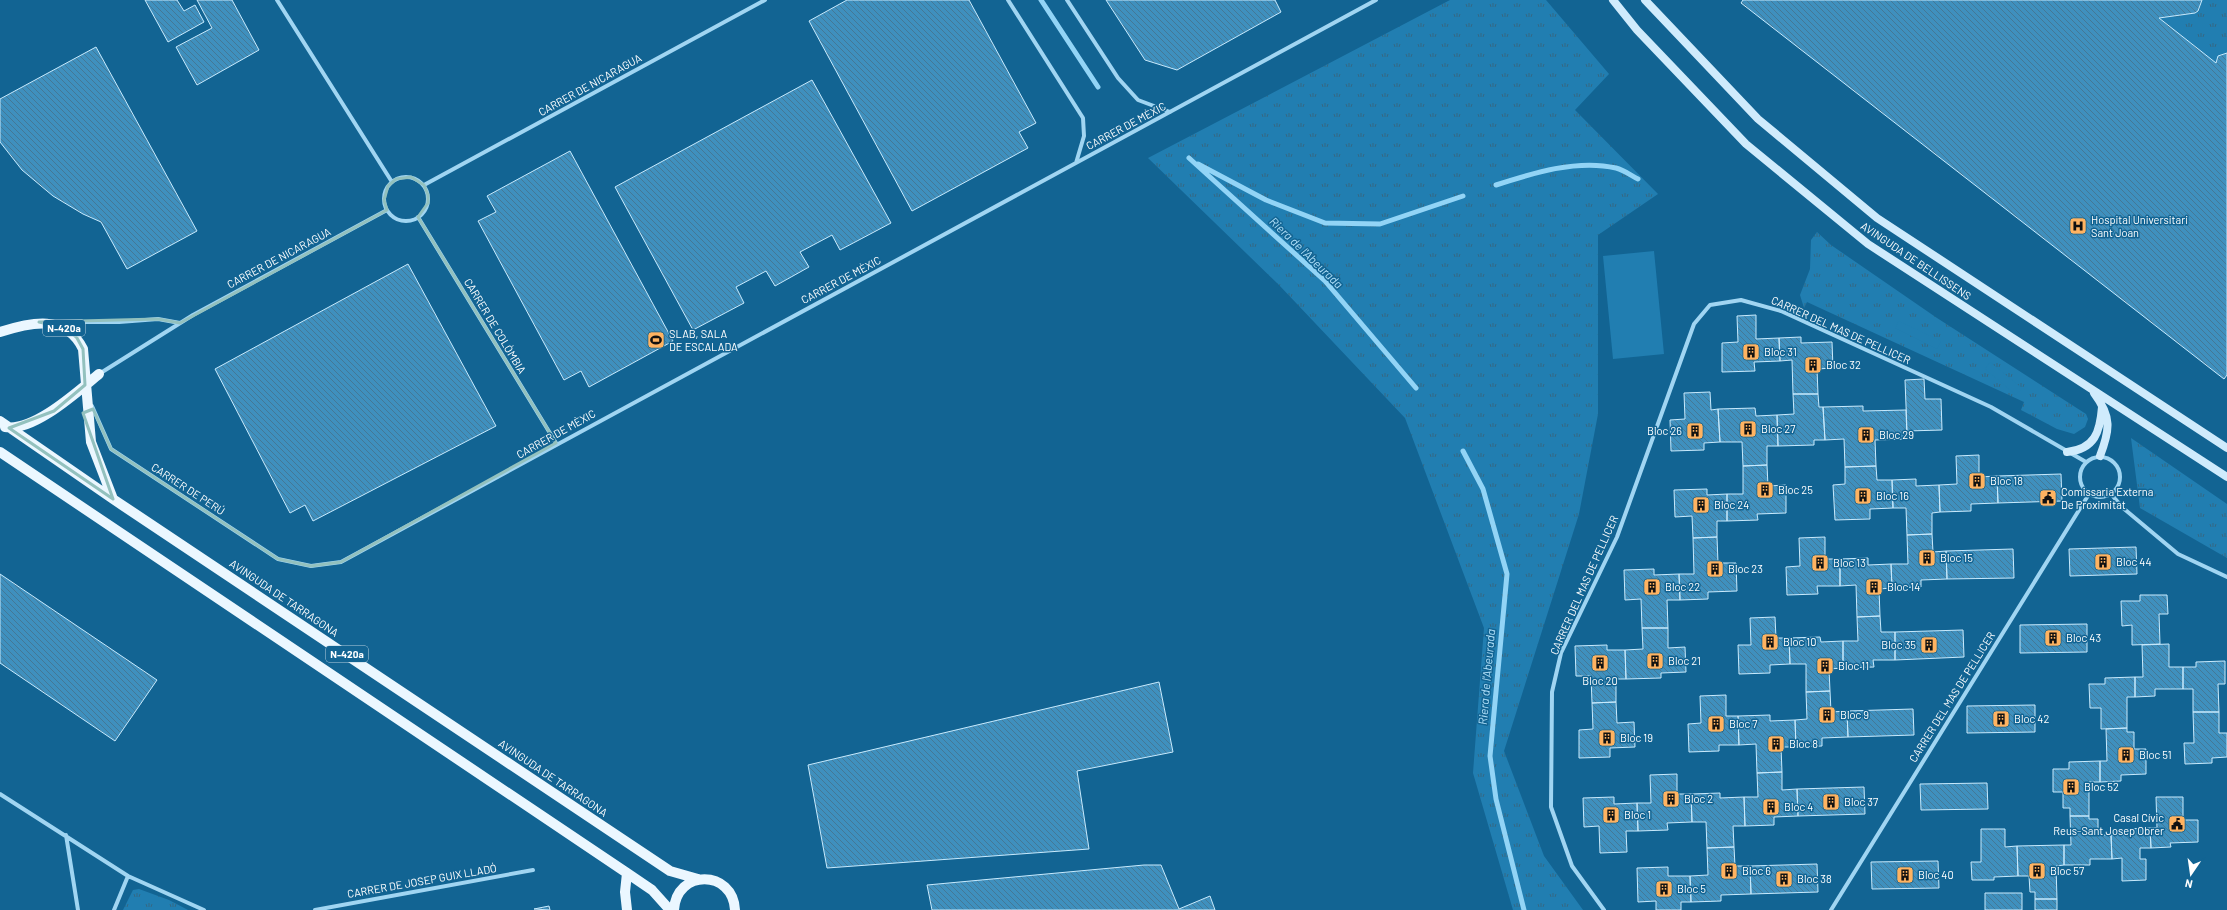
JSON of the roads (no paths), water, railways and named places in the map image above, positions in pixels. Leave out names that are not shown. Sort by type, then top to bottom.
[{"type":"main road","name":"AVINGUDA DE BELLISSENS","points":[[1612,0],[1637,30],[1746,144],[1868,244],[2227,477]]},
{"type":"main road","name":"AVINGUDA DE BELLISSENS","points":[[1645,0],[1758,119],[1877,218],[2227,448]]},
{"type":"main road","name":"N-420a","points":[[0,332],[39,322],[66,328],[77,338],[83,349],[91,442],[113,499]]},
{"type":"main road","points":[[5,427],[26,424],[54,411],[86,390],[99,374]]},
{"type":"main road","points":[[2092,389],[2102,404],[2109,423],[2100,456]]},
{"type":"main road","points":[[2067,452],[2081,450],[2094,438],[2100,427],[2102,404]]},
{"type":"main road","name":"AVINGUDA DE TARRAGONA","points":[[0,421],[5,427],[670,871],[698,879]]},
{"type":"main road","name":"N-420a","points":[[0,452],[483,778],[652,890],[670,910]]},
{"type":"main road","points":[[627,873],[625,892],[627,910]]},
{"type":"main road","points":[[674,910],[675,899],[681,890],[688,883],[698,879]]},
{"type":"main road","name":"N-420a","points":[[698,879],[713,880],[722,884],[729,891],[736,908]]},
{"type":"street","points":[[277,0],[392,182]]},
{"type":"street","name":"CARRER DE NICARAGUA","points":[[424,185],[765,0]]},
{"type":"street","points":[[1008,0],[1083,118],[1084,136],[1076,163]]},
{"type":"street","points":[[1068,0],[1123,84],[1138,100],[1170,112]]},
{"type":"street","name":"CARRER DE MÈXIC","points":[[311,566],[341,562],[1376,0]]},
{"type":"street","points":[[403,177],[411,177],[424,185],[428,196],[428,203],[424,212],[418,217],[404,221],[397,219],[387,210],[384,200],[385,193],[392,182],[403,177]]},
{"type":"street","name":"CARRER DE NICARAGUA","points":[[99,374],[180,323],[387,210]]},
{"type":"street","name":"CARRER DE COLÒMBIA","points":[[418,217],[556,444]]},
{"type":"street","name":"CARRER DEL MAS DE PELLICER","points":[[1604,910],[1572,866],[1551,807],[1552,692],[1561,653],[1618,537],[1694,324],[1710,306],[1741,300],[1781,311],[1991,407],[2086,462]]},
{"type":"street","points":[[39,322],[119,322],[158,319],[180,323]]},
{"type":"street","name":"CARRER DE PERÚ","points":[[86,390],[111,449],[278,559],[311,566]]},
{"type":"street","points":[[2100,456],[2114,461],[2119,470],[2119,483],[2111,494],[2096,497],[2089,494],[2080,484],[2079,477],[2080,471],[2089,459],[2100,456]]},
{"type":"street","name":"CARRER DEL MAS DE PELLICER","points":[[1831,910],[2089,494]]},
{"type":"street","points":[[2111,494],[2123,508],[2178,554],[2227,577]]},
{"type":"street","points":[[0,794],[128,876],[204,910]]},
{"type":"street","points":[[66,835],[78,910]]},
{"type":"street","name":"CARRER DE JOSEP GUIX LLADÓ","points":[[315,910],[533,870]]},
{"type":"street","points":[[114,910],[128,876]]},
{"type":"waterway","name":"Riera de l'Abeurada","points":[[1041,0],[1098,87]]},
{"type":"waterway","name":"Riera de l'Abeurada","points":[[1189,158],[1325,281],[1416,388]]},
{"type":"waterway","points":[[1198,164],[1266,200],[1325,223],[1380,224],[1463,196]]},
{"type":"waterway","points":[[1496,185],[1540,172],[1571,166],[1586,165],[1616,168],[1638,179]]},
{"type":"waterway","name":"Riera de l'Abeurada","points":[[1463,451],[1483,489],[1507,574],[1490,756],[1496,799],[1524,910]]},
{"type":"place","name":"Hospital Universitari Sant Joan","points":[[2078,226]]},
{"type":"place","name":"SLAB, SALA DE ESCALADA","points":[[656,340]]},
{"type":"place","name":"Bloc 31","points":[[1751,352]]},
{"type":"place","name":"Bloc 32","points":[[1813,365]]},
{"type":"place","name":"Bloc 27","points":[[1748,429]]},
{"type":"place","name":"Bloc 26","points":[[1695,431]]},
{"type":"place","name":"Bloc 29","points":[[1866,435]]},
{"type":"place","name":"Bloc 18","points":[[1977,481]]},
{"type":"place","name":"Bloc 25","points":[[1765,490]]},
{"type":"place","name":"Bloc 16","points":[[1863,496]]},
{"type":"place","name":"Comissaria Externa De Proximitat","points":[[2048,498]]},
{"type":"place","name":"Bloc 24","points":[[1701,505]]},
{"type":"place","name":"Bloc 15","points":[[1927,558]]},
{"type":"place","name":"Bloc 44","points":[[2103,562]]},
{"type":"place","name":"Bloc 13","points":[[1820,563]]},
{"type":"place","name":"Bloc 23","points":[[1715,569]]},
{"type":"place","name":"Bloc 22","points":[[1652,587]]},
{"type":"place","name":"Bloc 14","points":[[1874,587]]},
{"type":"place","name":"Bloc 43","points":[[2053,638]]},
{"type":"place","name":"Bloc 10","points":[[1770,642]]},
{"type":"place","name":"Bloc 35","points":[[1929,645]]},
{"type":"place","name":"Bloc 21","points":[[1655,661]]},
{"type":"place","name":"Bloc 20","points":[[1600,663]]},
{"type":"place","name":"Bloc 11","points":[[1825,666]]},
{"type":"place","name":"Bloc 9","points":[[1827,715]]},
{"type":"place","name":"Bloc 42","points":[[2001,719]]},
{"type":"place","name":"Bloc 7","points":[[1716,724]]},
{"type":"place","name":"Bloc 19","points":[[1607,738]]},
{"type":"place","name":"Bloc 8","points":[[1776,744]]},
{"type":"place","name":"Bloc 51","points":[[2126,755]]},
{"type":"place","name":"Bloc 52","points":[[2071,787]]},
{"type":"place","name":"Bloc 2","points":[[1671,799]]},
{"type":"place","name":"Bloc 37","points":[[1831,802]]},
{"type":"place","name":"Bloc 4","points":[[1771,807]]},
{"type":"place","name":"Bloc 1","points":[[1611,815]]},
{"type":"place","name":"Casal Cívic Reus-Sant Josep Obrer","points":[[2177,824]]},
{"type":"place","name":"Bloc 6","points":[[1729,871]]},
{"type":"place","name":"Bloc 57","points":[[2037,871]]},
{"type":"place","name":"Bloc 40","points":[[1905,875]]},
{"type":"place","name":"Bloc 38","points":[[1784,879]]},
{"type":"place","name":"Bloc 5","points":[[1664,889]]}]
